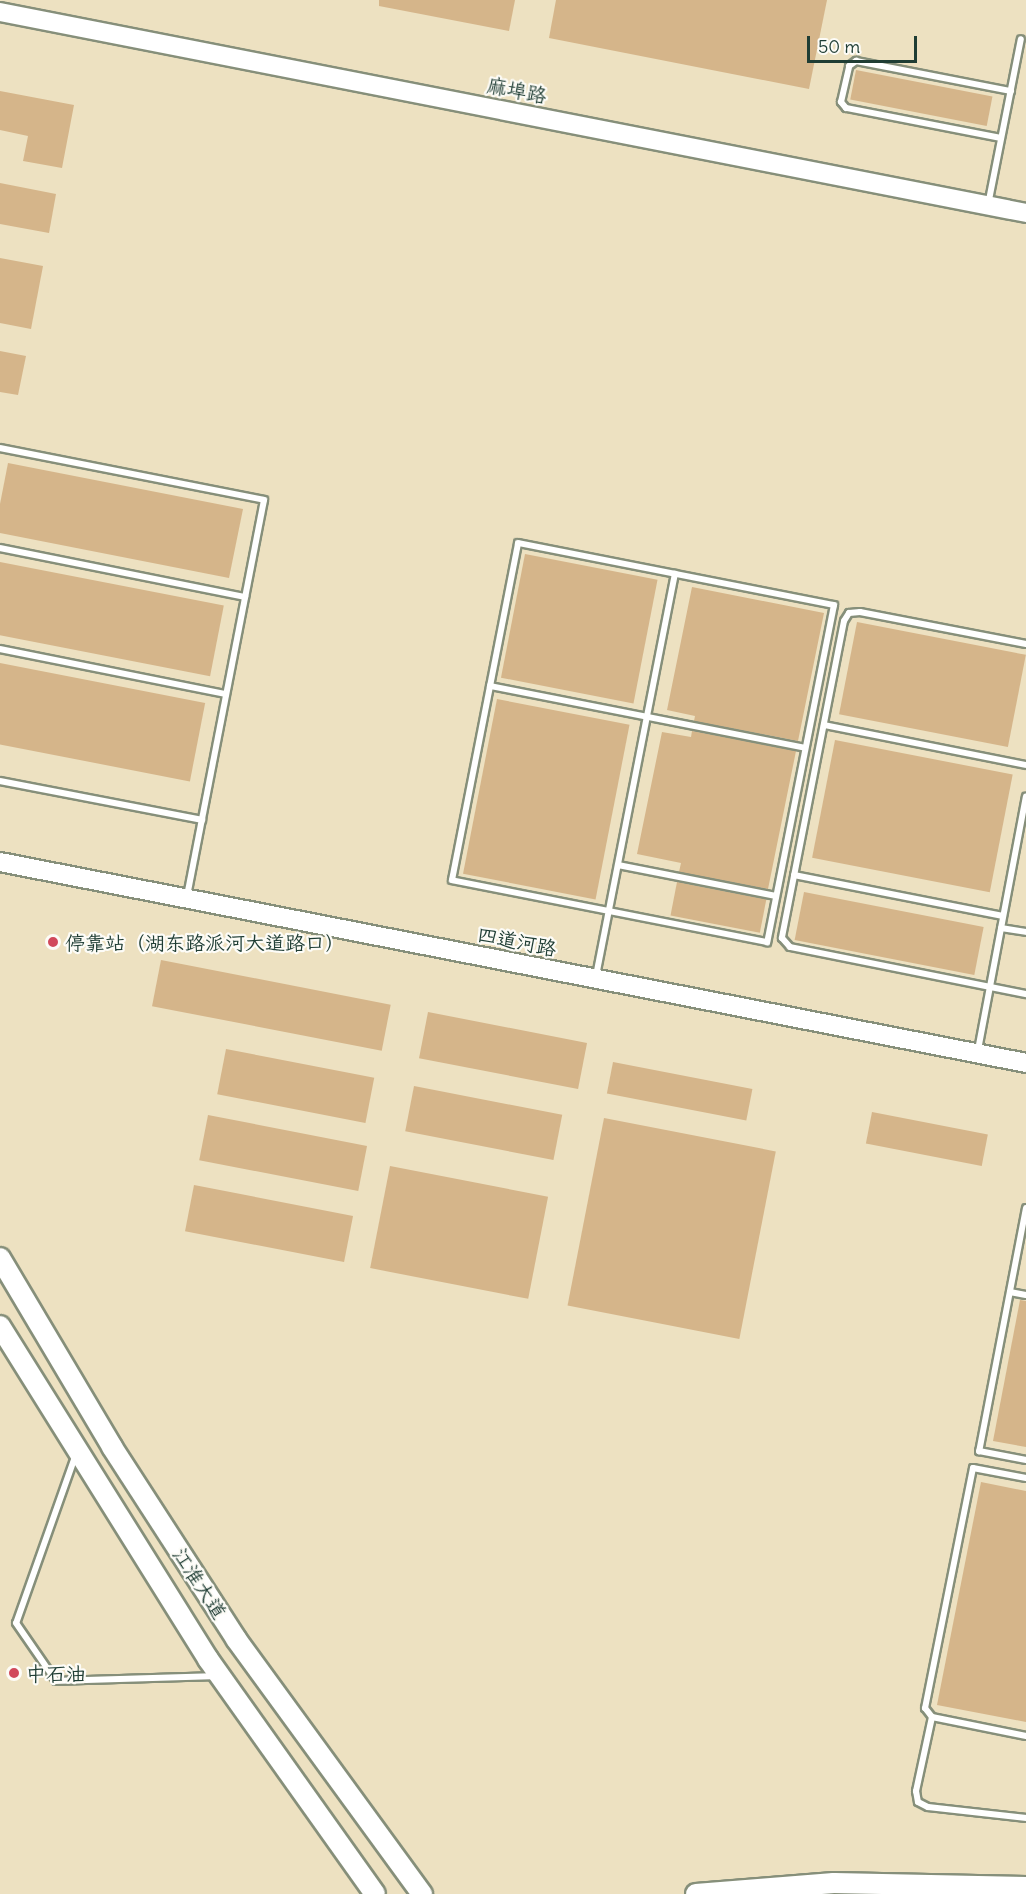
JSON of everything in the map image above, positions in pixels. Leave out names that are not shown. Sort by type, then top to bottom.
[{"type":"main road","name":"江淮大道","points":[[0,1258],[112,1448],[236,1639],[422,1894]]},
{"type":"main road","name":"江淮大道","points":[[0,1326],[76,1453],[220,1676],[375,1894]]},
{"type":"main road","points":[[696,1894],[834,1883],[1026,1887]]},
{"type":"street","name":"麻埠路","points":[[0,12],[1026,213]]},
{"type":"street","name":"四道河路","points":[[0,862],[1026,1063]]},
{"type":"lane","points":[[988,205],[1021,39]]},
{"type":"lane","points":[[1002,138],[846,108],[841,102],[849,66],[856,62],[1011,91]]},
{"type":"lane","points":[[0,448],[264,500],[187,899]]},
{"type":"lane","points":[[518,543],[834,605],[766,942],[452,880],[490,686],[518,543]]},
{"type":"lane","points":[[0,548],[245,597]]},
{"type":"lane","points":[[595,979],[675,574]]},
{"type":"lane","points":[[1026,644],[860,612],[849,613],[844,621],[794,875],[783,944],[1026,994]]},
{"type":"lane","points":[[0,649],[226,694]]},
{"type":"lane","points":[[490,686],[805,748]]},
{"type":"lane","points":[[824,725],[1026,765]]},
{"type":"lane","points":[[0,781],[202,820]]},
{"type":"lane","points":[[977,1054],[1026,796]]},
{"type":"lane","points":[[618,865],[776,896]]},
{"type":"lane","points":[[794,875],[1004,916]]},
{"type":"lane","points":[[1001,928],[1026,932]]},
{"type":"lane","points":[[1026,1208],[979,1451],[1026,1460]]},
{"type":"lane","points":[[1010,1292],[1026,1295]]},
{"type":"lane","points":[[76,1453],[16,1623],[56,1681],[220,1676]]},
{"type":"lane","points":[[1026,1478],[973,1468],[925,1708],[932,1717],[1026,1736]]},
{"type":"lane","points":[[932,1717],[916,1791],[918,1802],[928,1807],[1026,1818]]},
{"type":"building","points":[[379,0],[515,0],[509,31],[379,6]]},
{"type":"building","points":[[556,0],[827,0],[809,89],[549,38]]},
{"type":"building","points":[[856,70],[992,97],[987,126],[850,99]]},
{"type":"building","points":[[0,91],[74,105],[62,168],[23,161],[28,136],[0,130]]},
{"type":"building","points":[[0,183],[56,194],[49,233],[0,224]]},
{"type":"building","points":[[0,258],[43,266],[31,329],[0,323]]},
{"type":"building","points":[[0,351],[26,356],[18,395],[0,392]]},
{"type":"building","points":[[8,463],[243,509],[229,578],[0,533],[0,504]]},
{"type":"building","points":[[525,554],[658,580],[633,703],[501,678]]},
{"type":"building","points":[[0,562],[224,606],[210,676],[0,635]]},
{"type":"building","points":[[692,587],[824,613],[798,741],[694,721],[695,716],[667,710]]},
{"type":"building","points":[[857,622],[1026,655],[1008,747],[839,714]]},
{"type":"building","points":[[0,663],[205,703],[190,781],[0,744]]},
{"type":"building","points":[[497,699],[630,725],[596,899],[463,874]]},
{"type":"building","points":[[692,731],[796,751],[768,889],[679,872],[681,863],[637,854],[662,732],[691,737]]},
{"type":"building","points":[[835,740],[1013,775],[990,892],[812,858]]},
{"type":"building","points":[[677,882],[766,899],[760,933],[671,915]]},
{"type":"building","points":[[804,892],[984,927],[974,975],[795,940]]},
{"type":"building","points":[[161,960],[391,1005],[382,1051],[152,1006]]},
{"type":"building","points":[[428,1012],[587,1043],[578,1089],[419,1058]]},
{"type":"building","points":[[226,1049],[374,1078],[365,1123],[217,1094]]},
{"type":"building","points":[[613,1062],[752,1089],[746,1121],[607,1093]]},
{"type":"building","points":[[414,1086],[562,1115],[553,1160],[405,1131]]},
{"type":"building","points":[[872,1112],[988,1135],[982,1166],[866,1143]]},
{"type":"building","points":[[208,1115],[367,1146],[358,1191],[199,1160]]},
{"type":"building","points":[[604,1118],[776,1151],[739,1339],[568,1305]]},
{"type":"building","points":[[390,1166],[548,1197],[528,1299],[370,1268]]},
{"type":"building","points":[[194,1185],[353,1216],[344,1262],[185,1231]]},
{"type":"building","points":[[1020,1300],[1026,1301],[1026,1447],[993,1441]]},
{"type":"building","points":[[981,1482],[1026,1491],[1026,1722],[937,1705]]},
{"type":"place","name":"停靠站（湖东路派河大道路口）","points":[[53,942]]},
{"type":"place","name":"中石油","points":[[14,1673]]}]
